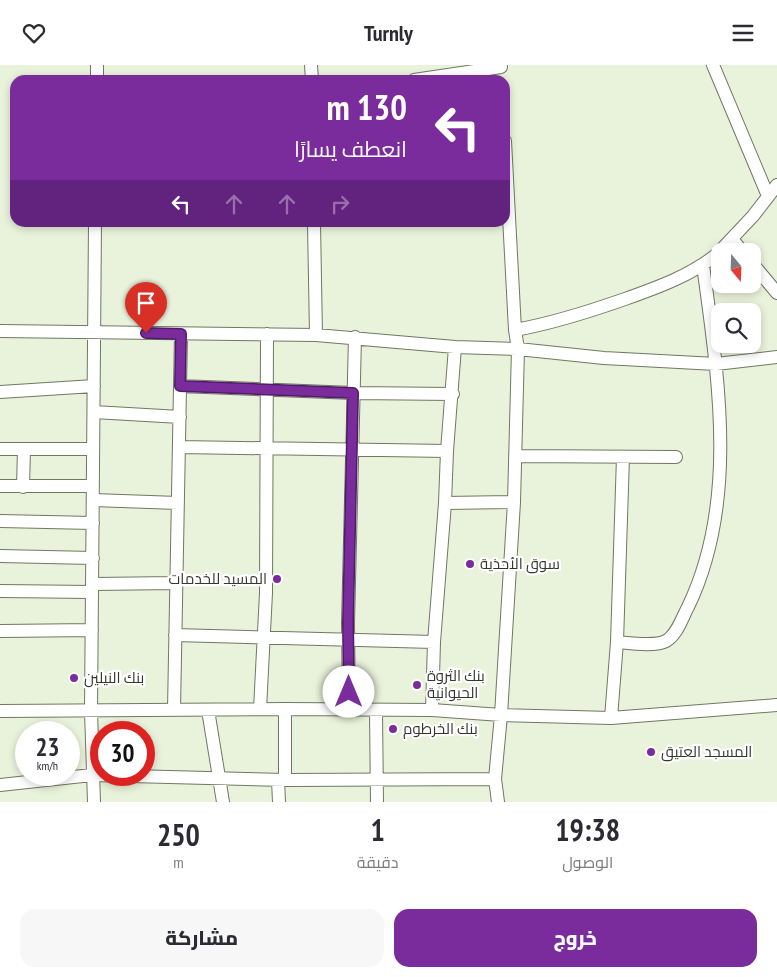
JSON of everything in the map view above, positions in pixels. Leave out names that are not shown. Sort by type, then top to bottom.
[{"type":"street","points":[[713,65],[768,196]]},
{"type":"street","points":[[445,75],[501,66]]},
{"type":"street","points":[[728,243],[777,185]]},
{"type":"street","points":[[92,721],[95,227]]},
{"type":"street","points":[[314,227],[316,335]]},
{"type":"street","points":[[498,802],[495,779],[502,715],[514,502],[518,349],[515,331],[510,227]]},
{"type":"street","points":[[732,239],[735,243]]},
{"type":"street","points":[[515,331],[572,318],[662,286],[703,265],[711,258]]},
{"type":"street","points":[[616,642],[664,643],[673,636],[693,596],[711,540],[719,486],[720,433],[716,364],[703,265]]},
{"type":"street","points":[[761,274],[777,293]]},
{"type":"street","points":[[0,331],[316,335],[455,347],[518,349],[604,358],[716,364],[777,357]]},
{"type":"street","points":[[174,710],[181,334]]},
{"type":"street","points":[[260,709],[266,593],[267,334]]},
{"type":"street","points":[[349,709],[348,639],[351,449],[355,337]]},
{"type":"street","points":[[432,710],[434,642],[455,347]]},
{"type":"street","points":[[180,386],[353,393],[452,394]]},
{"type":"street","points":[[0,392],[94,387]]},
{"type":"street","points":[[94,412],[180,417]]},
{"type":"street","points":[[180,447],[447,451]]},
{"type":"street","points":[[0,449],[94,449]]},
{"type":"street","points":[[23,487],[24,449]]},
{"type":"street","points":[[515,456],[676,457]]},
{"type":"street","points":[[611,718],[616,642],[623,457]]},
{"type":"street","points":[[0,486],[93,485]]},
{"type":"street","points":[[93,499],[178,503]]},
{"type":"street","points":[[445,503],[514,502]]},
{"type":"street","points":[[0,521],[93,523]]},
{"type":"street","points":[[0,556],[92,558]]},
{"type":"street","points":[[0,591],[177,583]]},
{"type":"street","points":[[0,631],[92,630]]},
{"type":"street","points":[[176,635],[434,642]]},
{"type":"street","points":[[0,711],[349,709],[432,710],[502,715],[611,718],[777,705]]},
{"type":"street","points":[[208,709],[223,802]]},
{"type":"street","points":[[280,802],[285,709]]},
{"type":"street","points":[[376,710],[377,802]]},
{"type":"street","points":[[0,785],[90,775]]},
{"type":"street","points":[[155,776],[282,780],[495,779]]},
{"type":"street","points":[[93,786],[94,802]]},
{"type":"place","name":"سوق الأحذية","points":[[470,564]]},
{"type":"place","name":"المسيد للخدمات","points":[[277,579]]},
{"type":"place","name":"بنك النيلين","points":[[74,678]]},
{"type":"place","name":"بنك الثروة الحيوانية","points":[[417,685]]},
{"type":"place","name":"بنك الخرطوم","points":[[393,729]]},
{"type":"place","name":"المسجد العتيق","points":[[651,752]]},
{"type":"route","points":[[146,333],[181,334],[180,386],[353,393],[348,623],[349,692]]}]
